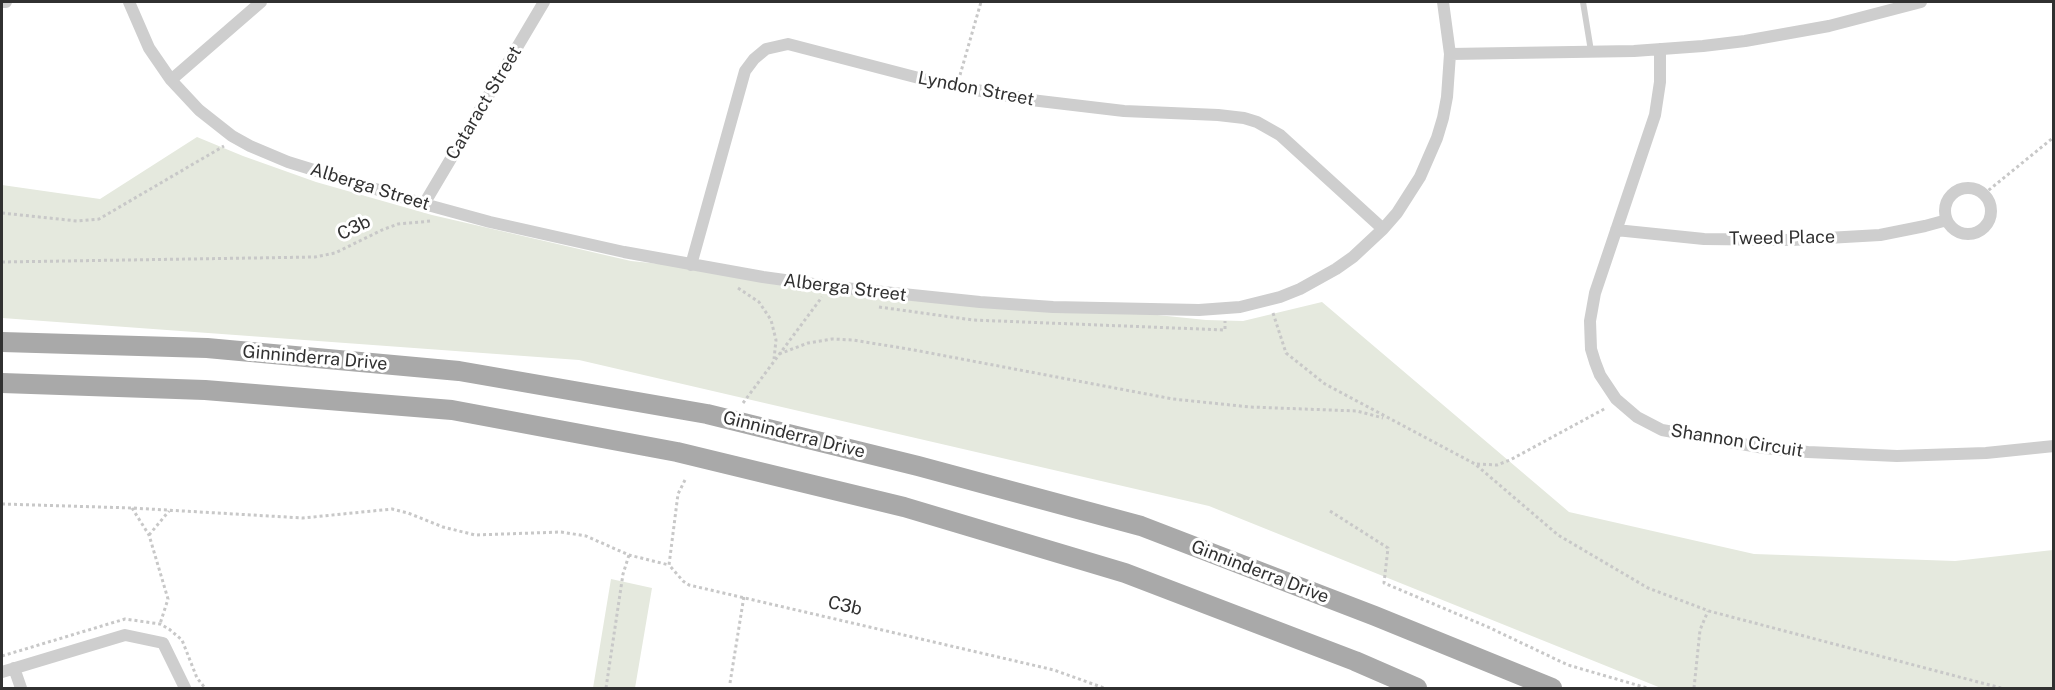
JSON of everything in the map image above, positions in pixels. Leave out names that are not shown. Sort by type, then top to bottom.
[{"type":"main road","name":"Ginninderra Drive","points":[[2,342],[207,348],[459,371],[706,414],[918,466],[1141,526],[1375,616],[1552,688]]},
{"type":"main road","points":[[2,383],[205,390],[452,410],[676,452],[904,507],[1125,573],[1355,661],[1418,688]]},
{"type":"street","name":"Alberga Street","points":[[129,2],[149,48],[171,80],[199,110],[250,146],[288,162],[424,204],[557,238],[692,265],[835,287],[980,302],[1105,309],[1220,309],[1268,300],[1300,289],[1336,269],[1369,244],[1409,196],[1429,158],[1445,107],[1450,54],[1443,2]]},
{"type":"street","points":[[171,80],[261,2]]},
{"type":"street","name":"Cataract Street","points":[[424,204],[544,2]]},
{"type":"street","points":[[1450,54],[1592,52],[1724,43],[1787,34],[1871,16],[1921,2]]},
{"type":"street","name":"Lyndon Street","points":[[692,265],[743,78],[749,64],[759,53],[780,44],[795,44],[893,72],[957,87],[1077,106],[1171,114],[1231,116],[1257,122],[1290,143],[1383,229]]},
{"type":"street","name":"Shannon Circuit","points":[[1660,49],[1660,82],[1654,115],[1591,307],[1591,349],[1600,375],[1616,399],[1637,417],[1662,430],[1786,450],[1852,455],[1919,456],[1986,453],[2054,446]]},
{"type":"street","points":[[1971,188],[1984,194],[1992,211],[1989,222],[1981,230],[1971,234],[1960,233],[1953,229],[1945,212],[1947,201],[1957,191],[1971,188]]},
{"type":"street","name":"Tweed Place","points":[[1616,230],[1704,239],[1792,240],[1880,235],[1947,220]]},
{"type":"street","points":[[2,672],[125,635],[163,643],[185,688]]},
{"type":"street","points":[[14,668],[21,688]]},
{"type":"lane","points":[[1583,2],[1592,52]]},
{"type":"path","points":[[957,87],[981,2]]},
{"type":"path","points":[[2,213],[77,221],[99,219],[216,152],[232,135]]},
{"type":"path","points":[[1984,194],[2054,137]]},
{"type":"path","name":"C3b","points":[[2,262],[315,257],[335,253],[398,224],[434,221]]},
{"type":"path","points":[[732,285],[751,295],[765,310],[774,329],[776,350],[774,360]]},
{"type":"path","points":[[743,403],[820,299],[835,287]]},
{"type":"path","points":[[1268,300],[1286,353],[1325,384],[1475,464],[1558,535],[1648,588],[1709,611],[2001,688]]},
{"type":"path","points":[[779,354],[808,343],[832,339],[853,340],[1173,399],[1250,407],[1357,411],[1388,419]]},
{"type":"path","points":[[1475,464],[1497,465],[1510,460],[1609,406],[1616,399]]},
{"type":"path","points":[[2,504],[132,508],[303,518],[392,509],[443,527],[475,535],[561,532],[586,536],[629,555],[669,565],[678,494],[685,480]]},
{"type":"path","points":[[132,508],[149,535],[168,599],[160,624]]},
{"type":"path","points":[[149,535],[170,510]]},
{"type":"path","points":[[1330,511],[1388,548],[1384,583],[1488,627],[1568,665],[1647,688]]},
{"type":"path","points":[[606,688],[623,574],[629,555]]},
{"type":"path","name":"C3b","points":[[669,565],[689,585],[1054,670],[1104,688]]},
{"type":"path","points":[[730,683],[744,596]]},
{"type":"path","points":[[1694,688],[1700,630],[1709,611]]},
{"type":"path","points":[[2,656],[125,619]]},
{"type":"shaded area","points":[[197,137],[316,182],[432,215],[631,261],[1206,320],[1243,321],[1322,302],[1569,512],[1754,554],[1955,561],[2053,550],[2053,688],[1661,688],[1209,506],[579,360],[2,318],[2,185],[100,199]]},
{"type":"shaded area","points":[[611,579],[652,588],[635,688],[593,688]]}]
